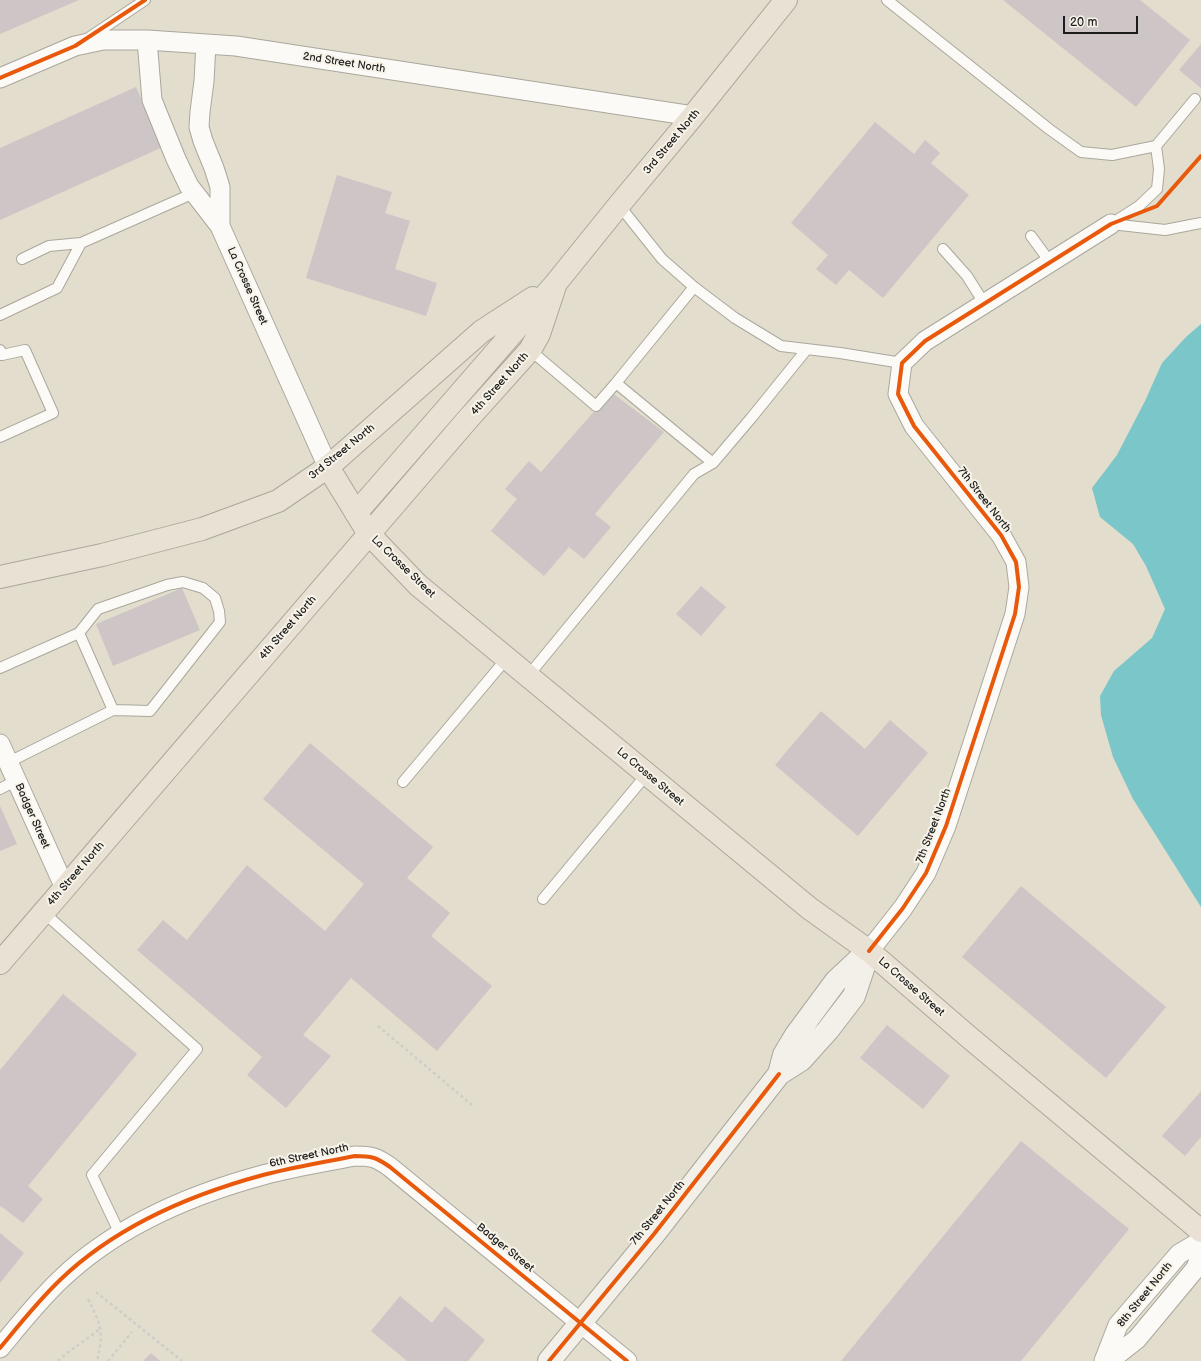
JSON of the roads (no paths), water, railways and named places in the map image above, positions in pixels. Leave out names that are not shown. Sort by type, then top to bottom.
[{"type":"main road","name":"3rd Street North","points":[[356,513],[556,283],[786,0]]},
{"type":"main road","name":"3rd Street North","points":[[0,577],[102,555],[202,529],[278,501],[328,467],[482,331],[556,283]]},
{"type":"main road","name":"4th Street North","points":[[0,963],[468,419],[530,350],[539,334],[556,283]]},
{"type":"main road","name":"La Crosse Street","points":[[328,467],[369,534],[418,585],[809,908],[869,951],[970,1038],[1201,1231]]},
{"type":"main road","name":"7th Street North","points":[[549,1361],[654,1234],[779,1074],[801,1060],[828,1030],[854,996],[869,951]]},
{"type":"street","name":"2nd Street North","points":[[0,78],[75,46],[103,40],[147,40],[236,46],[693,116]]},
{"type":"street","name":"La Crosse Street","points":[[147,40],[152,100],[176,159],[189,186],[220,226],[328,467]]},
{"type":"street","name":"La Crosse Street","points":[[206,44],[199,127],[220,187],[220,226]]},
{"type":"street","points":[[902,363],[925,341],[1111,224]]},
{"type":"street","name":"7th Street North","points":[[869,951],[903,908],[926,873],[946,826],[1014,614],[1019,587],[1016,562],[1001,535],[914,426],[898,394],[902,363]]},
{"type":"street","name":"Badger Street","points":[[0,744],[64,888]]},
{"type":"street","name":"6th Street North","points":[[0,1348],[40,1299],[83,1259],[120,1234],[162,1210],[195,1196],[264,1175],[355,1156],[368,1156]]},
{"type":"street","name":"Badger Street","points":[[368,1156],[379,1159],[390,1167],[627,1361]]},
{"type":"street","name":"8th Street North","points":[[1104,1361],[1118,1325],[1179,1254],[1201,1241]]},
{"type":"street","name":"8th Street North","points":[[1109,1361],[1138,1339],[1196,1268],[1201,1255]]},
{"type":"lane","points":[[75,46],[145,0]]},
{"type":"lane","points":[[887,0],[1048,129],[1081,152],[1112,155],[1156,146],[1195,99]]},
{"type":"lane","points":[[1111,224],[1139,206],[1157,189],[1159,169],[1156,146]]},
{"type":"lane","points":[[22,259],[49,246],[81,243],[194,192]]},
{"type":"lane","points":[[619,205],[662,259],[694,287],[735,318],[782,346],[840,352],[902,363]]},
{"type":"lane","points":[[1111,224],[1165,230],[1201,223]]},
{"type":"lane","points":[[1031,236],[1050,262]]},
{"type":"lane","points":[[0,315],[57,288],[81,243]]},
{"type":"lane","points":[[943,249],[967,276],[984,303]]},
{"type":"lane","points":[[530,350],[596,406],[694,287]]},
{"type":"lane","points":[[528,676],[694,474],[713,463],[807,349]]},
{"type":"lane","points":[[0,437],[53,413],[25,350],[1,354]]},
{"type":"lane","points":[[616,382],[713,463]]},
{"type":"lane","points":[[0,668],[79,632],[98,609],[167,585],[183,582],[203,588],[215,598],[219,611],[220,622],[150,711],[113,710],[9,762]]},
{"type":"lane","points":[[79,632],[113,710]]},
{"type":"lane","points":[[403,782],[507,658]]},
{"type":"lane","points":[[543,899],[647,774]]},
{"type":"lane","points":[[0,789],[17,780]]},
{"type":"lane","points":[[43,912],[197,1049],[92,1175],[120,1234]]},
{"type":"water","points":[[1201,324],[1201,907],[1133,799],[1113,757],[1101,715],[1100,696],[1114,671],[1152,638],[1165,609],[1146,566],[1133,544],[1100,517],[1092,488],[1117,455],[1145,401],[1162,363],[1186,337]]}]
